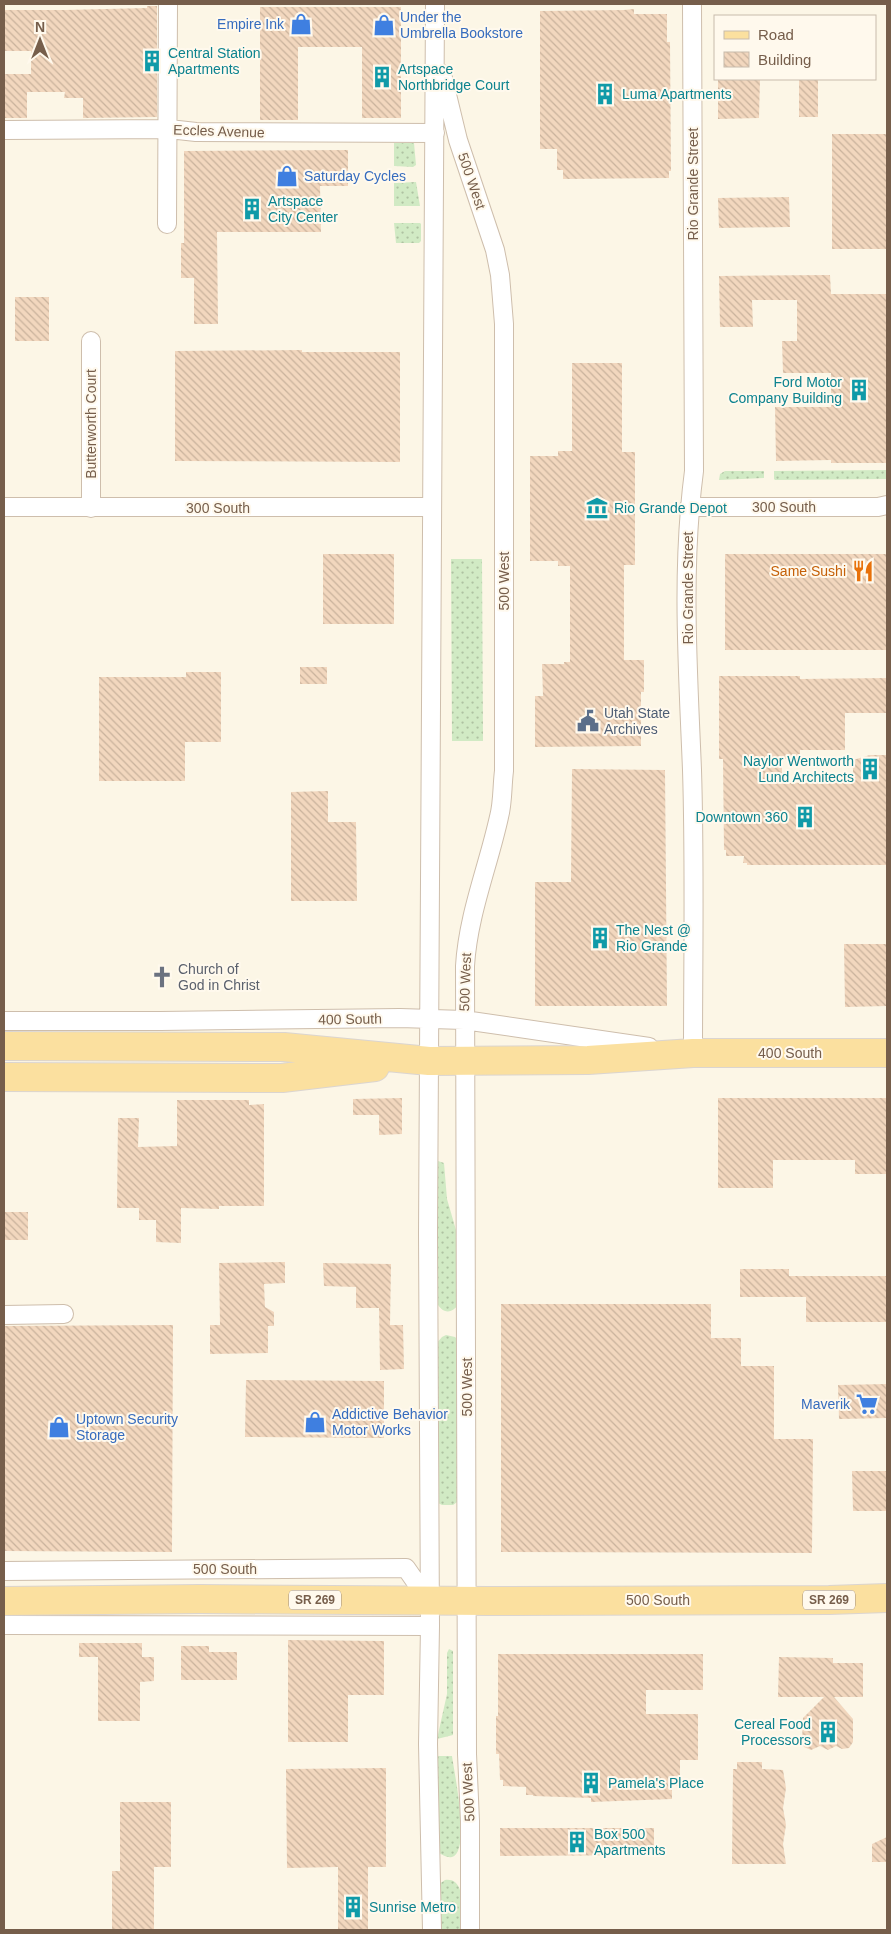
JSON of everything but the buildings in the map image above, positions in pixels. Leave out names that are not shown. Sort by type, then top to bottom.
[{"type":"main road","name":"400 South","points":[[4,1046],[284,1047],[429,1061],[588,1060],[693,1054],[887,1053]]},
{"type":"main road","name":"400 South","points":[[4,1077],[282,1078],[429,1061]]},
{"type":"main road","name":"500 South","points":[[4,1601],[200,1598],[430,1613],[467,1601],[829,1600],[887,1598]]},
{"type":"street","points":[[167,224],[169,129],[168,4]]},
{"type":"street","name":"500 West","points":[[432,1930],[428,1744],[430,1613],[429,1020],[435,292],[435,4]]},
{"type":"street","name":"Rio Grande Street","points":[[692,4],[694,471],[687,540],[687,670],[692,772],[693,1054]]},
{"type":"street","name":"500 West","points":[[435,47],[458,140],[495,250],[500,275],[504,324],[504,771],[500,814],[472,914],[466,944],[464,1020],[467,1754],[470,1821],[470,1930]]},
{"type":"street","name":"Eccles Avenue","points":[[4,130],[169,129],[196,132],[435,133]]},
{"type":"street","name":"Butterworth Court","points":[[91,341],[91,508]]},
{"type":"street","name":"300 South","points":[[4,507],[432,507]]},
{"type":"street","name":"300 South","points":[[689,507],[884,507]]},
{"type":"street","name":"400 South","points":[[4,1021],[400,1018],[464,1020],[693,1054]]},
{"type":"street","points":[[4,1315],[64,1314]]},
{"type":"street","name":"500 South","points":[[4,1570],[406,1568],[430,1613],[4,1625]]},
{"type":"green space","points":[[394,143],[414,143],[416,165],[413,167],[394,166]]},
{"type":"green space","points":[[416,182],[420,206],[394,206],[394,183]]},
{"type":"green space","points":[[394,223],[420,223],[421,241],[419,243],[396,243]]},
{"type":"green space","points":[[887,470],[887,479],[774,479],[774,471]]},
{"type":"green space","points":[[725,471],[764,471],[764,478],[719,480],[720,474]]},
{"type":"green space","points":[[451,559],[482,559],[483,741],[452,741]]},
{"type":"green space","points":[[438,1161],[444,1163],[447,1199],[458,1237],[458,1305],[449,1311],[443,1310],[436,1301],[436,1163]]},
{"type":"green space","points":[[446,1335],[455,1337],[458,1340],[460,1500],[453,1505],[438,1503],[436,1344]]},
{"type":"green space","points":[[449,1649],[453,1651],[453,1735],[437,1739],[447,1694],[447,1653]]},
{"type":"green space","points":[[436,1756],[452,1756],[456,1777],[461,1827],[458,1852],[452,1857],[446,1857],[438,1852]]},
{"type":"green space","points":[[445,1880],[457,1884],[460,1891],[462,1898],[461,1930],[437,1930],[438,1885]]},
{"type":"place","name":"Empire Ink","points":[[301,24]]},
{"type":"place","name":"Under the Umbrella Bookstore","points":[[384,25]]},
{"type":"place","name":"Central Station Apartments","points":[[152,61]]},
{"type":"place","name":"Artspace Northbridge Court","points":[[382,77]]},
{"type":"place","name":"Luma Apartments","points":[[605,94]]},
{"type":"place","name":"Saturday Cycles","points":[[287,176]]},
{"type":"place","name":"Artspace City Center","points":[[252,209]]},
{"type":"place","name":"Ford Motor Company Building","points":[[859,390]]},
{"type":"place","name":"Rio Grande Depot","points":[[597,508]]},
{"type":"place","name":"Same Sushi","points":[[863,571]]},
{"type":"place","name":"Utah State Archives","points":[[588,721]]},
{"type":"place","name":"Naylor Wentworth Lund Architects","points":[[870,769]]},
{"type":"place","name":"Downtown 360","points":[[805,817]]},
{"type":"place","name":"The Nest @ Rio Grande","points":[[600,938]]},
{"type":"place","name":"Church of God in Christ","points":[[162,977]]},
{"type":"place","name":"Maverik","points":[[867,1404]]},
{"type":"place","name":"Addictive Behavior Motor Works","points":[[315,1422]]},
{"type":"place","name":"Uptown Security Storage","points":[[59,1427]]},
{"type":"place","name":"Cereal Food Processors","points":[[828,1732]]},
{"type":"place","name":"Pamela's Place","points":[[591,1783]]},
{"type":"place","name":"Box 500 Apartments","points":[[577,1842]]},
{"type":"place","name":"Sunrise Metro","points":[[353,1907]]}]
